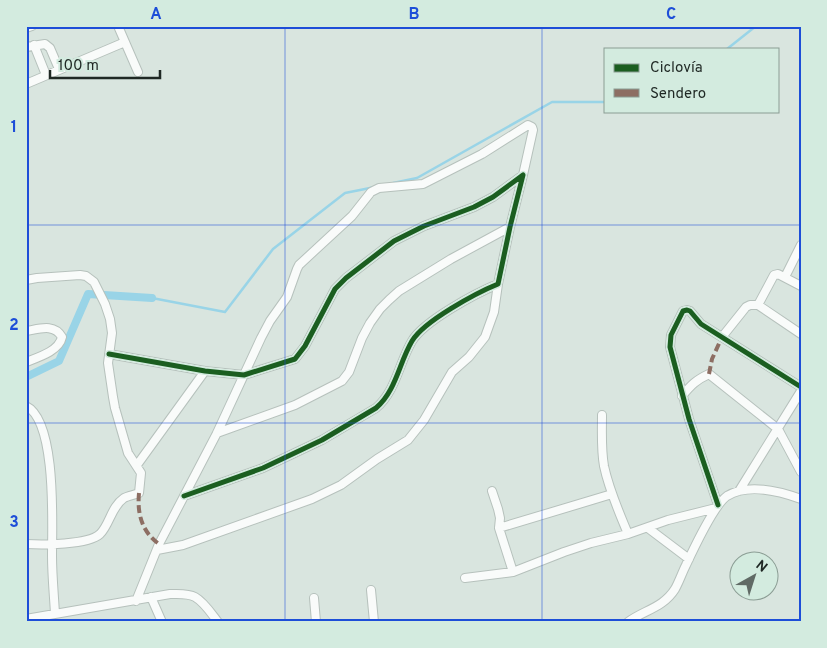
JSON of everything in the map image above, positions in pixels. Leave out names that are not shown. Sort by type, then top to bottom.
[{"type":"street","points":[[26,28],[32,26]]},
{"type":"street","points":[[118,26],[138,72]]},
{"type":"street","points":[[26,84],[125,42]]},
{"type":"street","points":[[46,75],[34,45],[45,44],[50,48],[59,69]]},
{"type":"street","points":[[136,601],[157,550],[217,433],[270,321],[287,297],[299,265],[352,216],[372,192],[379,188],[423,184],[482,154],[528,125],[532,127],[533,130],[498,284],[494,312],[485,337],[469,357],[452,372],[424,420],[408,440],[340,485],[312,499],[183,545],[157,550]]},
{"type":"street","points":[[109,354],[204,371],[244,375],[295,359],[305,346],[335,289],[346,278],[394,241],[424,226],[474,208],[523,175]]},
{"type":"street","points":[[217,433],[295,405],[342,381],[349,372],[370,323],[389,300],[451,259],[510,228]]},
{"type":"street","points":[[785,277],[801,245]]},
{"type":"street","points":[[758,304],[774,275],[778,274],[801,286]]},
{"type":"street","points":[[26,280],[86,276],[94,282],[110,319],[112,333],[108,363],[115,408],[128,453],[141,473],[139,494],[127,497],[118,503],[101,533],[91,540],[53,544],[26,544]]},
{"type":"street","points":[[184,496],[263,468],[322,440],[376,408],[390,394],[413,340],[422,330],[470,298],[498,284]]},
{"type":"street","points":[[722,337],[746,307],[758,304],[801,334]]},
{"type":"street","points":[[717,506],[682,396],[670,347],[671,335],[683,311],[690,311],[701,324],[801,387]]},
{"type":"street","points":[[26,331],[48,328],[57,330],[62,337],[60,344],[56,348],[26,362]]},
{"type":"street","points":[[136,465],[204,371]]},
{"type":"street","points":[[682,396],[692,383],[709,374],[778,429],[801,472]]},
{"type":"street","points":[[739,490],[801,391]]},
{"type":"street","points":[[26,406],[32,408],[40,422],[52,475],[54,614]]},
{"type":"street","points":[[602,415],[602,451],[605,467],[612,494],[628,534]]},
{"type":"street","points":[[628,622],[660,605],[674,590],[717,506],[726,497],[739,490],[763,489],[788,494],[801,499]]},
{"type":"street","points":[[492,492],[500,518],[499,528],[513,572]]},
{"type":"street","points":[[499,528],[612,494]]},
{"type":"street","points":[[465,578],[513,572],[591,543],[628,534],[717,506]]},
{"type":"street","points":[[648,528],[689,560]]},
{"type":"street","points":[[370,590],[374,619]]},
{"type":"street","points":[[26,619],[170,594],[184,594],[195,597],[218,622]]},
{"type":"street","points":[[152,597],[162,622]]},
{"type":"street","points":[[314,598],[316,622]]},
{"type":"waterway","points":[[728,48],[756,26]]},
{"type":"waterway","points":[[393,183],[417,178],[552,102],[604,102]]},
{"type":"waterway","points":[[152,298],[225,312],[273,249],[345,193],[375,187]]},
{"type":"waterway","points":[[26,377],[59,361],[88,294],[152,298]]},
{"type":"marked path","points":[[709,374],[712,359],[722,337]]},
{"type":"marked path","points":[[139,493],[139,508],[142,522],[148,534],[159,544]]},
{"type":"cycle path","points":[[109,354],[205,371],[244,375],[295,359],[305,346],[335,289],[346,278],[394,241],[424,226],[474,207],[493,197],[523,175],[498,284],[451,308],[418,333],[408,349],[393,385],[376,408],[322,440],[263,468],[184,496]]},
{"type":"cycle path","points":[[718,505],[689,419],[670,347],[671,335],[683,311],[690,311],[701,324],[801,387]]}]
